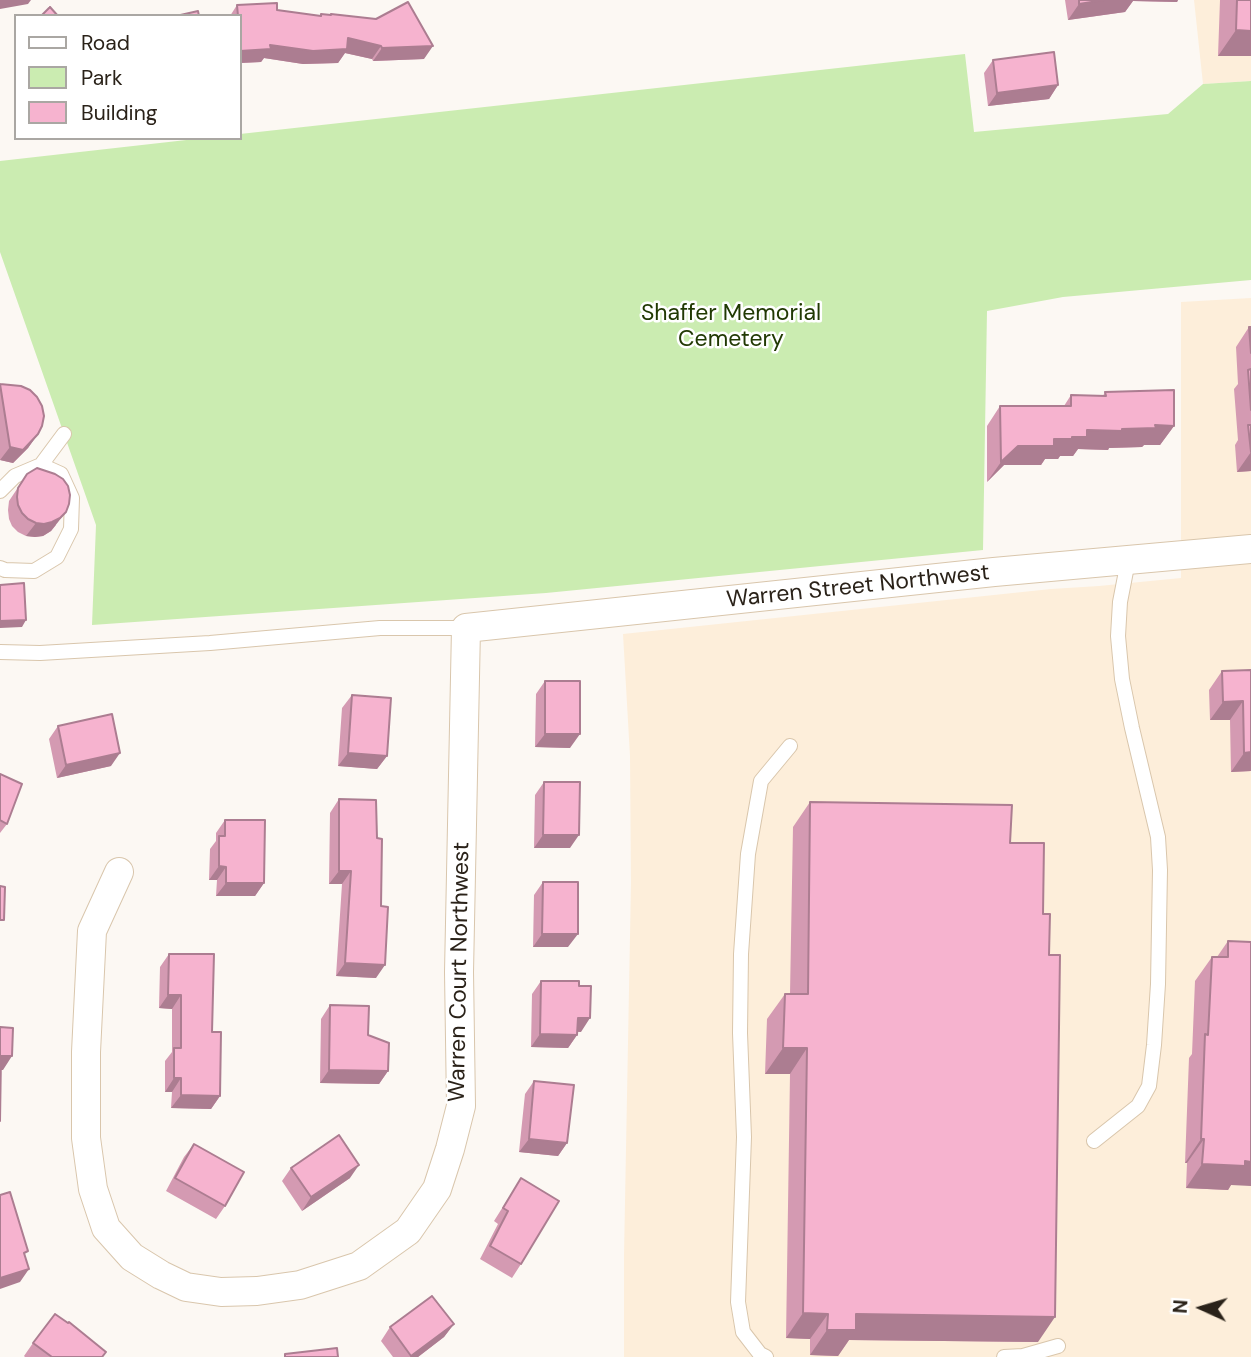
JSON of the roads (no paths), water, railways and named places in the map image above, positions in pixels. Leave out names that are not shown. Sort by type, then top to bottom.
[{"type":"street","name":"Warren Street Northwest","points":[[466,628],[994,572],[1251,550]]},
{"type":"street","name":"Warren Court Northwest","points":[[119,872],[92,931],[86,1052],[86,1138],[93,1189],[106,1228],[132,1257],[186,1287],[221,1292],[257,1291],[300,1285],[359,1266],[408,1231],[437,1189],[461,1106],[459,972],[466,628]]},
{"type":"lane","points":[[0,491],[15,476],[41,465],[64,435]]},
{"type":"lane","points":[[0,568],[34,571],[57,556],[71,530],[72,499],[61,474],[41,465]]},
{"type":"lane","points":[[1094,1140],[1138,1106],[1149,1086],[1158,984],[1158,837],[1122,679],[1118,636],[1120,603],[1128,561]]},
{"type":"lane","points":[[0,652],[40,653],[184,644],[380,628],[466,628]]},
{"type":"lane","points":[[766,1357],[743,1332],[738,1302],[744,1137],[740,1033],[741,954],[748,854],[761,781],[790,746]]},
{"type":"lane","points":[[1004,1357],[1023,1356],[1058,1346]]},
{"type":"park label","name":"Shaffer Memorial Cemetery","points":[[731,327]]}]
